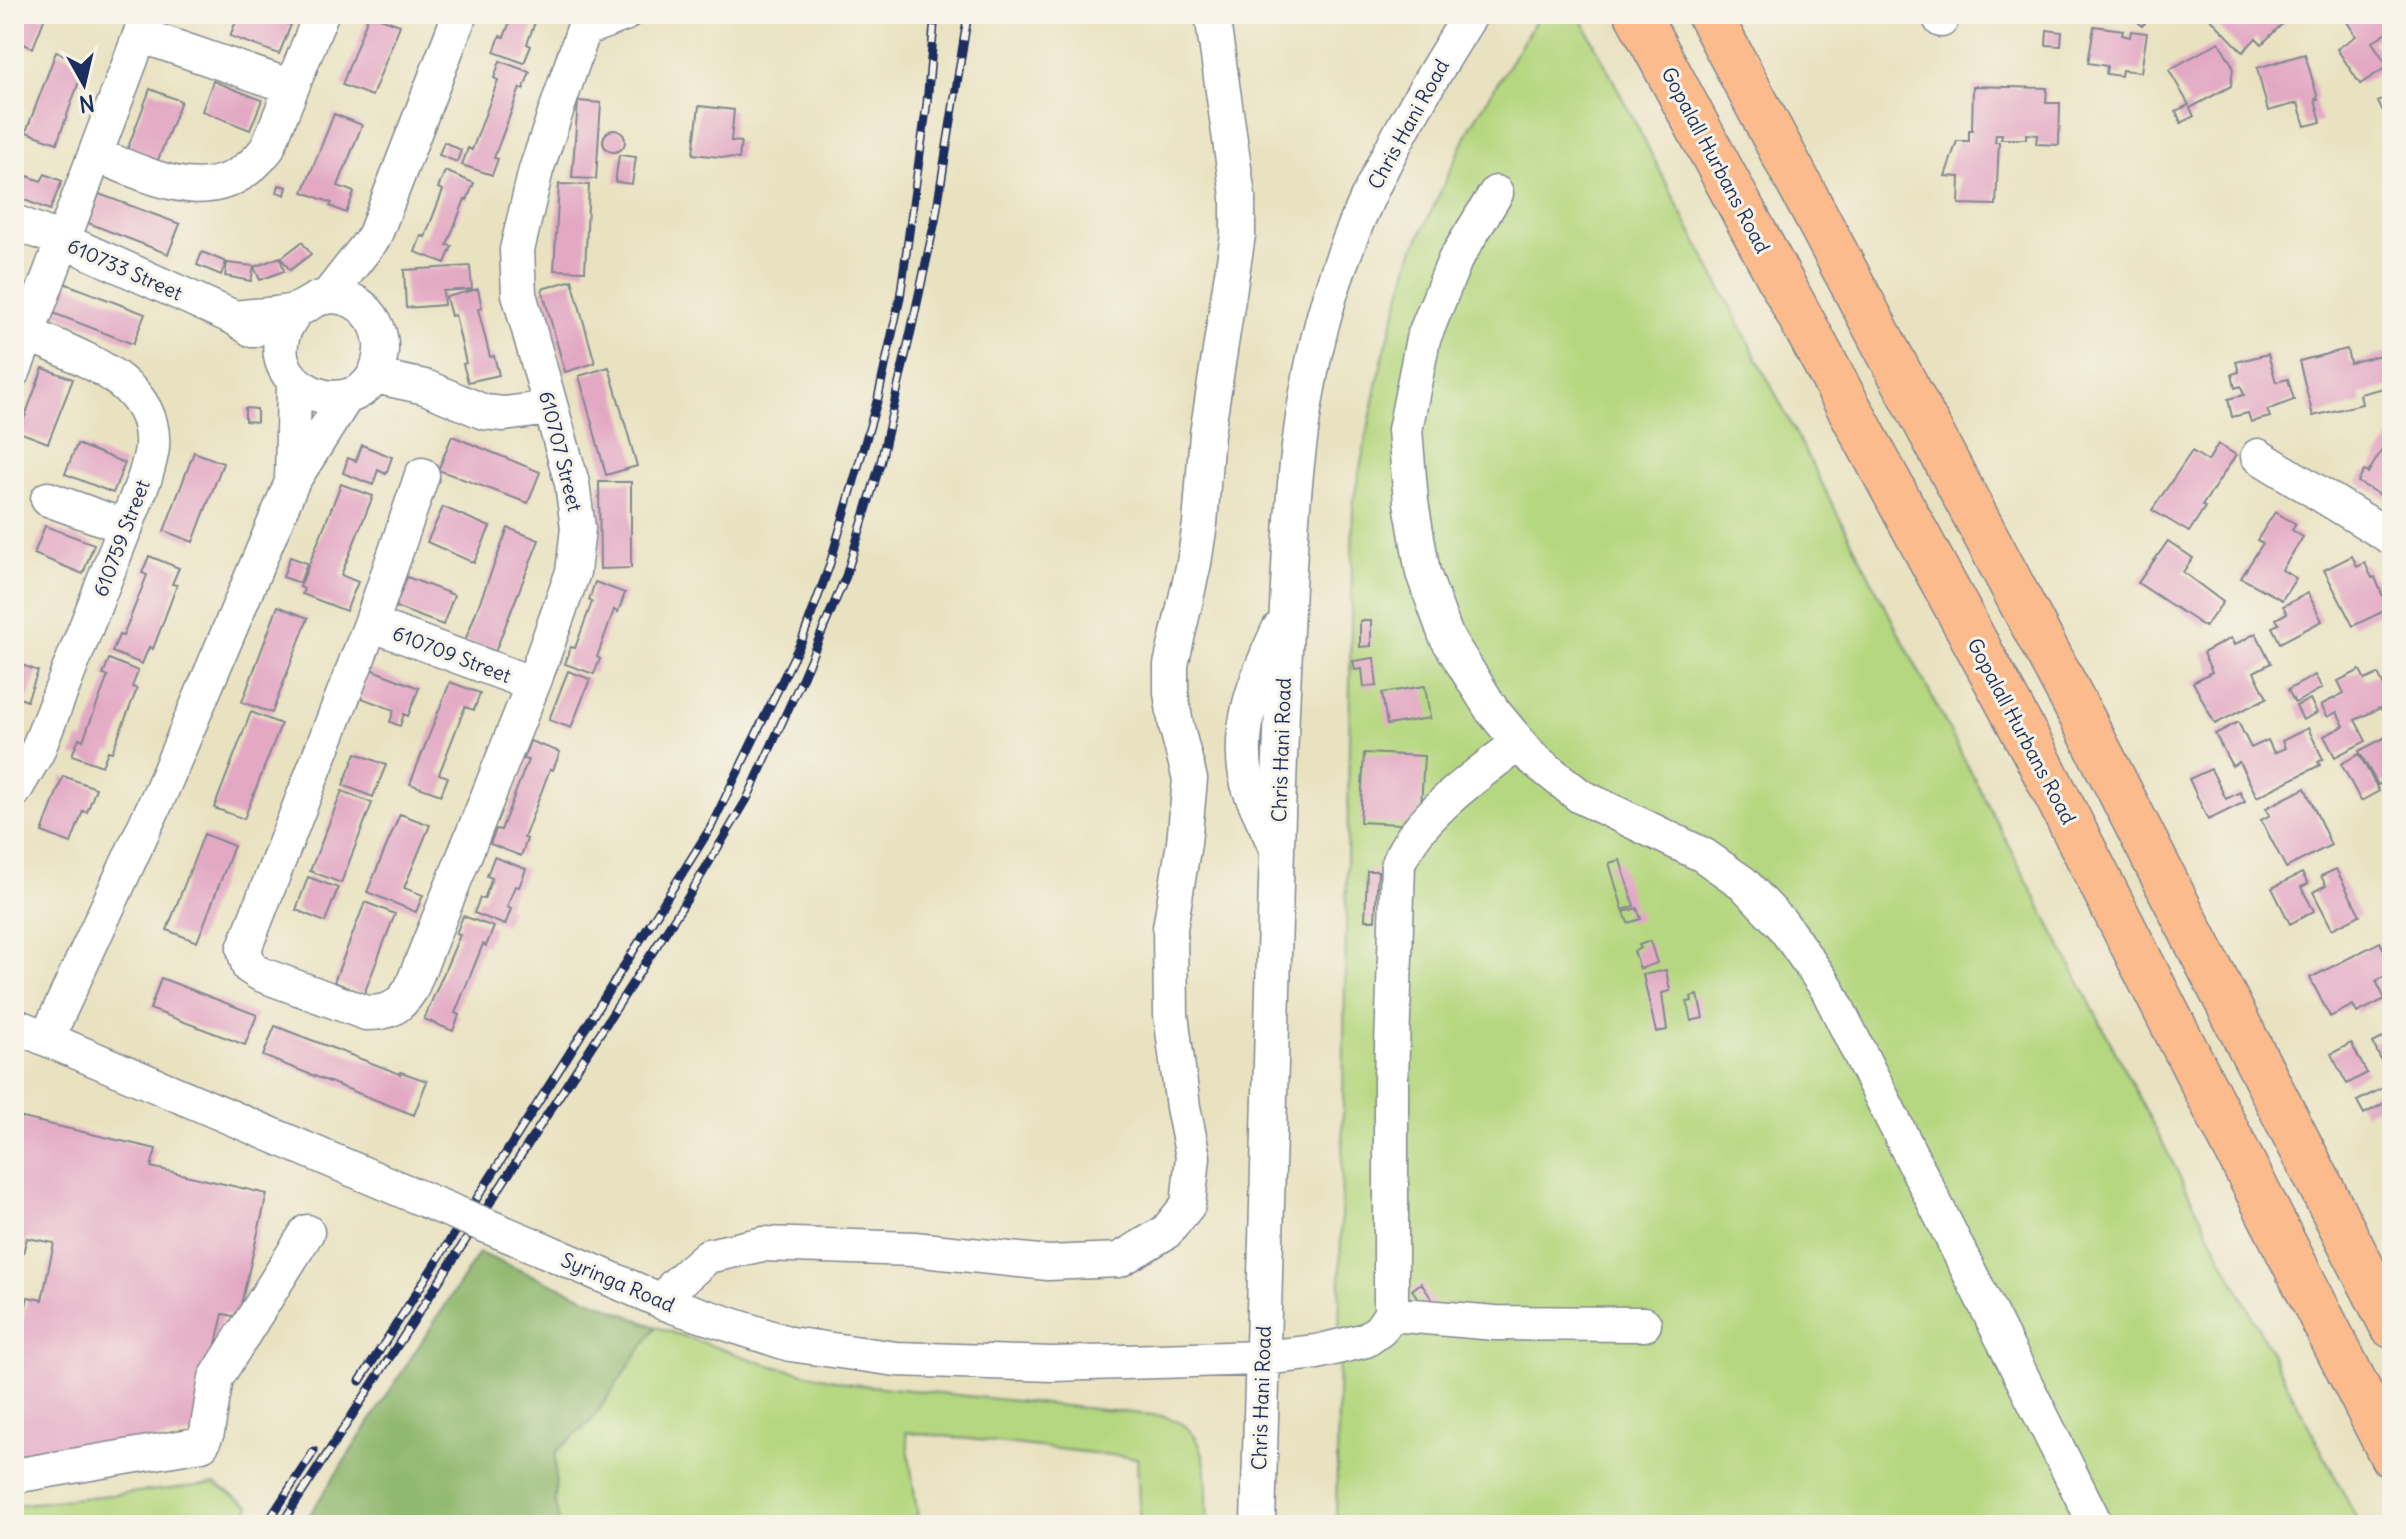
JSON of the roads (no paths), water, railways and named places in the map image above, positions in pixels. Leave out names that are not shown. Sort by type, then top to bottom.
[{"type":"highway","name":"Gopalall Hurbans Road","points":[[1637,14],[2035,753],[2392,1456]]},
{"type":"highway","points":[[1709,14],[2092,737],[2392,1326]]},
{"type":"street","points":[[96,155],[171,184],[194,187],[237,178],[254,165],[267,149],[321,14]]},
{"type":"street","points":[[374,237],[380,360],[374,376],[362,389],[346,397],[329,398],[310,394],[294,382],[282,360],[282,335],[288,321],[312,303],[374,237],[460,14]]},
{"type":"street","points":[[587,22],[624,14]]},
{"type":"street","points":[[664,1303],[674,1286],[708,1256],[763,1244],[914,1249],[1048,1263],[1119,1260],[1166,1232],[1188,1205],[1193,1157],[1171,1015],[1170,928],[1184,843],[1190,779],[1176,725],[1171,665],[1194,563],[1207,434],[1238,235],[1238,196],[1212,14]]},
{"type":"street","name":"Chris Hani Road","points":[[1258,1525],[1286,613],[1291,523],[1302,422],[1317,342],[1337,272],[1366,199],[1403,124],[1471,14]]},
{"type":"street","name":"610707 Street","points":[[371,624],[244,949],[249,967],[260,974],[366,1013],[382,1013],[393,1010],[411,989],[533,684],[573,572],[578,528],[572,483],[519,294],[517,250],[536,170],[587,22]]},
{"type":"street","points":[[14,370],[144,24],[292,87]]},
{"type":"street","points":[[1496,193],[1455,260],[1423,339],[1405,430],[1411,502],[1423,573],[1446,636],[1492,710],[1531,757],[1580,796],[1703,855],[1743,883],[1782,924],[1827,988],[2096,1525]]},
{"type":"street","name":"610733 Street","points":[[14,222],[64,241],[235,318],[280,347]]},
{"type":"street","points":[[235,318],[343,298],[357,303],[425,387]]},
{"type":"street","name":"610759 Street","points":[[14,791],[26,748],[126,527],[145,477],[152,446],[150,425],[139,398],[110,372],[29,334]]},
{"type":"street","points":[[374,376],[425,387],[484,412],[504,414],[551,408]]},
{"type":"street","points":[[292,482],[294,382]]},
{"type":"street","points":[[47,1038],[162,789],[292,482],[346,397]]},
{"type":"street","points":[[2258,456],[2392,538]]},
{"type":"street","points":[[371,624],[422,475]]},
{"type":"street","points":[[48,499],[126,527]]},
{"type":"street","name":"610709 Street","points":[[371,624],[533,684]]},
{"type":"street","points":[[1519,743],[1455,792],[1406,843],[1398,864],[1391,1078],[1391,1314],[1495,1323],[1644,1324]]},
{"type":"street","name":"Syringa Road","points":[[14,1025],[664,1303],[790,1344],[896,1359],[1053,1364],[1262,1358],[1317,1352],[1366,1340],[1380,1330],[1391,1314]]},
{"type":"street","points":[[14,1476],[202,1444],[207,1432],[216,1378],[307,1232]]},
{"type":"railway","points":[[360,1381],[711,827],[802,640],[829,567],[878,398],[900,298],[927,103],[935,14]]},
{"type":"railway","points":[[281,1525],[687,899],[747,799],[801,681],[846,576],[881,461],[935,221],[968,14]]},
{"type":"railway","points":[[266,1525],[314,1451]]}]
